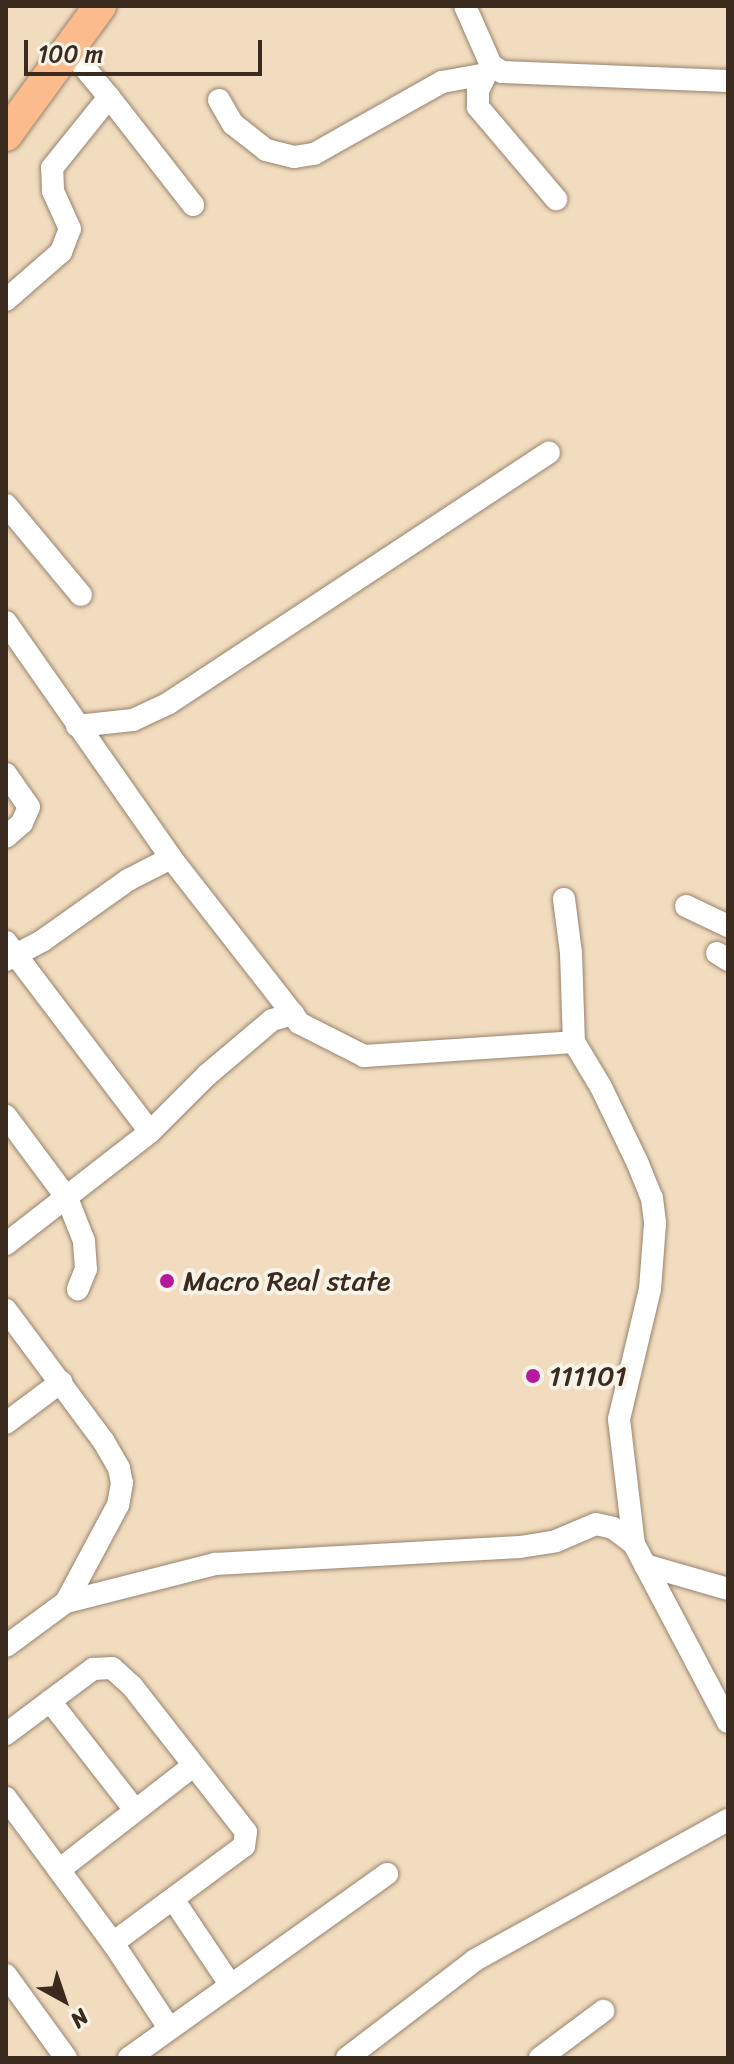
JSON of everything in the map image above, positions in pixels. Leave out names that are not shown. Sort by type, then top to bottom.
[{"type":"highway","points":[[6,135],[100,6]]},
{"type":"street","points":[[470,7],[488,70],[478,91],[478,107],[505,143],[556,199]]},
{"type":"street","points":[[69,49],[193,205]]},
{"type":"street","points":[[219,100],[233,124],[266,150],[294,157],[314,154],[442,82],[488,70],[728,81]]},
{"type":"street","points":[[6,300],[61,252],[70,229],[53,191],[52,168],[109,97]]},
{"type":"street","points":[[77,726],[133,720],[169,703],[549,452]]},
{"type":"street","points":[[6,505],[81,595]]},
{"type":"street","points":[[6,622],[171,858],[299,1023],[364,1056],[574,1042]]},
{"type":"street","points":[[6,774],[29,807],[22,823],[6,837]]},
{"type":"street","points":[[150,1132],[9,952],[42,941],[128,880],[171,858]]},
{"type":"street","points":[[564,899],[571,953],[574,1042],[601,1087],[652,1198],[655,1224],[650,1289],[619,1419],[634,1544],[728,1722]]},
{"type":"street","points":[[686,906],[728,926]]},
{"type":"street","points":[[6,1244],[150,1132],[272,1020],[293,1014]]},
{"type":"street","points":[[6,1116],[67,1198],[84,1241],[86,1269],[78,1289]]},
{"type":"street","points":[[6,1310],[104,1442],[119,1468],[122,1483],[108,1525],[66,1602]]},
{"type":"street","points":[[6,1423],[61,1382]]},
{"type":"street","points":[[6,1646],[66,1602],[215,1564],[520,1547],[556,1541],[596,1524],[613,1528],[634,1544]]},
{"type":"street","points":[[645,1565],[728,1589]]},
{"type":"street","points":[[6,1734],[93,1669],[112,1668],[132,1686],[246,1832],[247,1840],[113,1943]]},
{"type":"street","points":[[50,1701],[134,1809]]},
{"type":"street","points":[[59,1870],[193,1766]]},
{"type":"street","points":[[6,1798],[113,1943],[169,2028]]},
{"type":"street","points":[[347,2058],[475,1960],[728,1820]]},
{"type":"street","points":[[129,2058],[387,1874]]},
{"type":"street","points":[[173,1899],[230,1984]]},
{"type":"street","points":[[6,1975],[66,2058]]},
{"type":"street","points":[[540,2058],[603,2011]]},
{"type":"place","name":"Macro Real state","points":[[167,1281]]},
{"type":"place","name":"111101","points":[[533,1376]]}]
